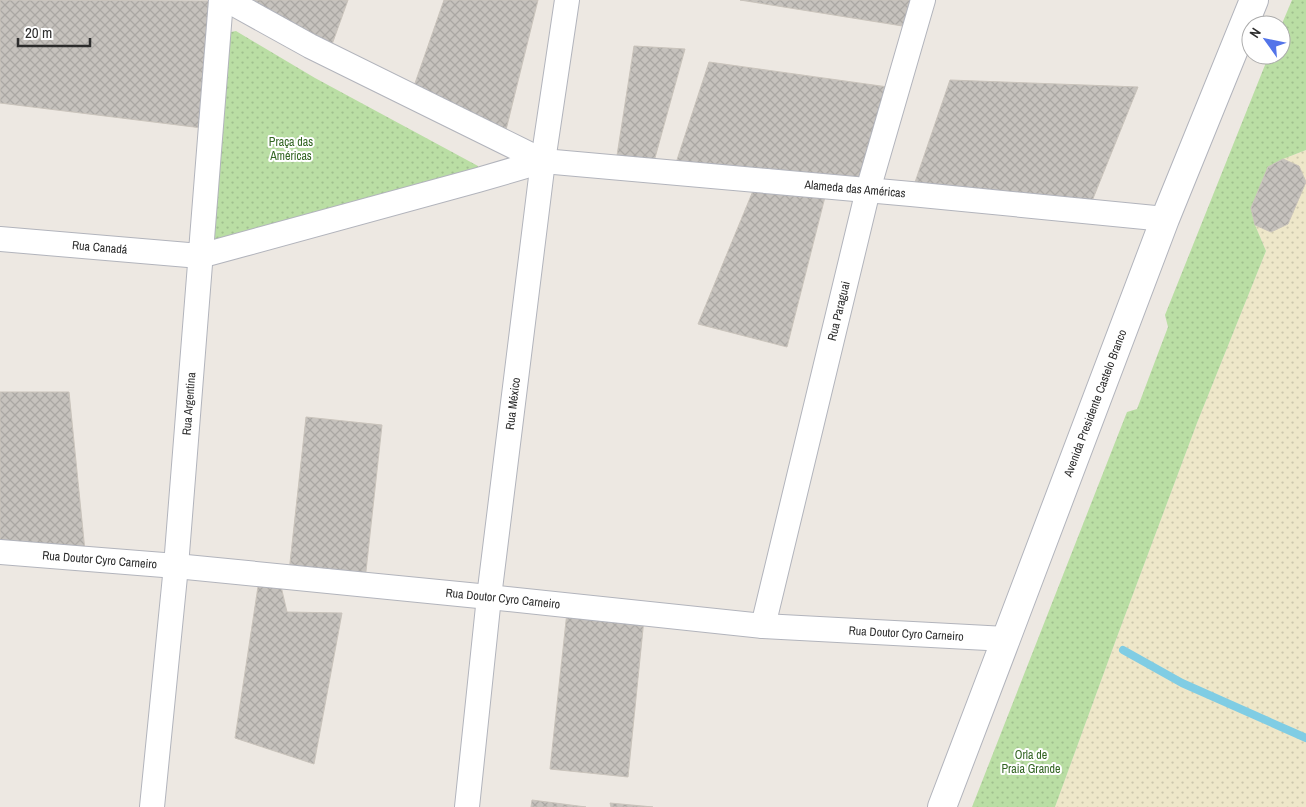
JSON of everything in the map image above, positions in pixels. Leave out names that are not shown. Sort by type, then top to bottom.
[{"type":"main road","name":"Avenida Presidente Castelo Branco","points":[[942,807],[1165,219],[1254,0]]},
{"type":"street","name":"Rua Argentina","points":[[152,807],[176,566],[221,0]]},
{"type":"street","points":[[227,0],[310,46],[543,161]]},
{"type":"street","name":"Rua México","points":[[467,807],[489,597],[543,161],[567,0]]},
{"type":"street","name":"Rua Paraguai","points":[[763,626],[868,190],[923,0]]},
{"type":"street","points":[[200,256],[543,161]]},
{"type":"street","name":"Alameda das Américas","points":[[543,161],[1165,219]]},
{"type":"street","name":"Rua Canadá","points":[[0,239],[200,256]]},
{"type":"street","name":"Rua Doutor Cyro Carneiro","points":[[0,552],[176,566],[763,626],[1006,639]]},
{"type":"sand","points":[[1306,150],[1306,807],[1055,807],[1197,423],[1266,251],[1255,225],[1251,208],[1268,167]]},
{"type":"green space","name":"Orla de Praia Grande","points":[[1292,0],[1306,0],[1306,150],[1268,167],[1251,208],[1255,225],[1266,251],[1197,423],[1055,807],[972,807],[1127,412],[1137,409],[1168,327],[1165,315],[1265,65],[1291,65],[1291,15],[1286,15]]},
{"type":"green space","name":"Praça das Américas","points":[[236,31],[315,78],[478,166],[478,168],[215,243],[209,233],[228,36],[231,32]]},
{"type":"building","points":[[0,0],[215,1],[202,128],[0,103]]},
{"type":"building","points":[[252,0],[348,0],[330,50],[251,7]]},
{"type":"building","points":[[444,0],[538,0],[505,134],[413,89]]},
{"type":"building","points":[[740,0],[923,0],[915,28]]},
{"type":"building","points":[[634,46],[685,49],[653,165],[616,162]]},
{"type":"building","points":[[709,62],[895,88],[867,186],[675,166]]},
{"type":"building","points":[[950,80],[1138,87],[1088,211],[911,194]]},
{"type":"building","points":[[1283,159],[1299,166],[1306,182],[1288,224],[1271,232],[1255,225],[1251,208],[1268,167]]},
{"type":"building","points":[[755,186],[826,193],[787,347],[698,324]]},
{"type":"building","points":[[0,392],[69,392],[85,551],[0,544]]},
{"type":"building","points":[[306,417],[382,425],[365,580],[289,572]]},
{"type":"building","points":[[259,580],[280,582],[287,612],[342,613],[314,764],[235,738]]},
{"type":"building","points":[[567,612],[644,619],[628,777],[550,769]]},
{"type":"building","points":[[532,800],[586,807],[531,807]]},
{"type":"building","points":[[610,803],[653,807],[611,807]]},
{"type":"waterway","points":[[1123,650],[1182,683],[1306,738]]}]
